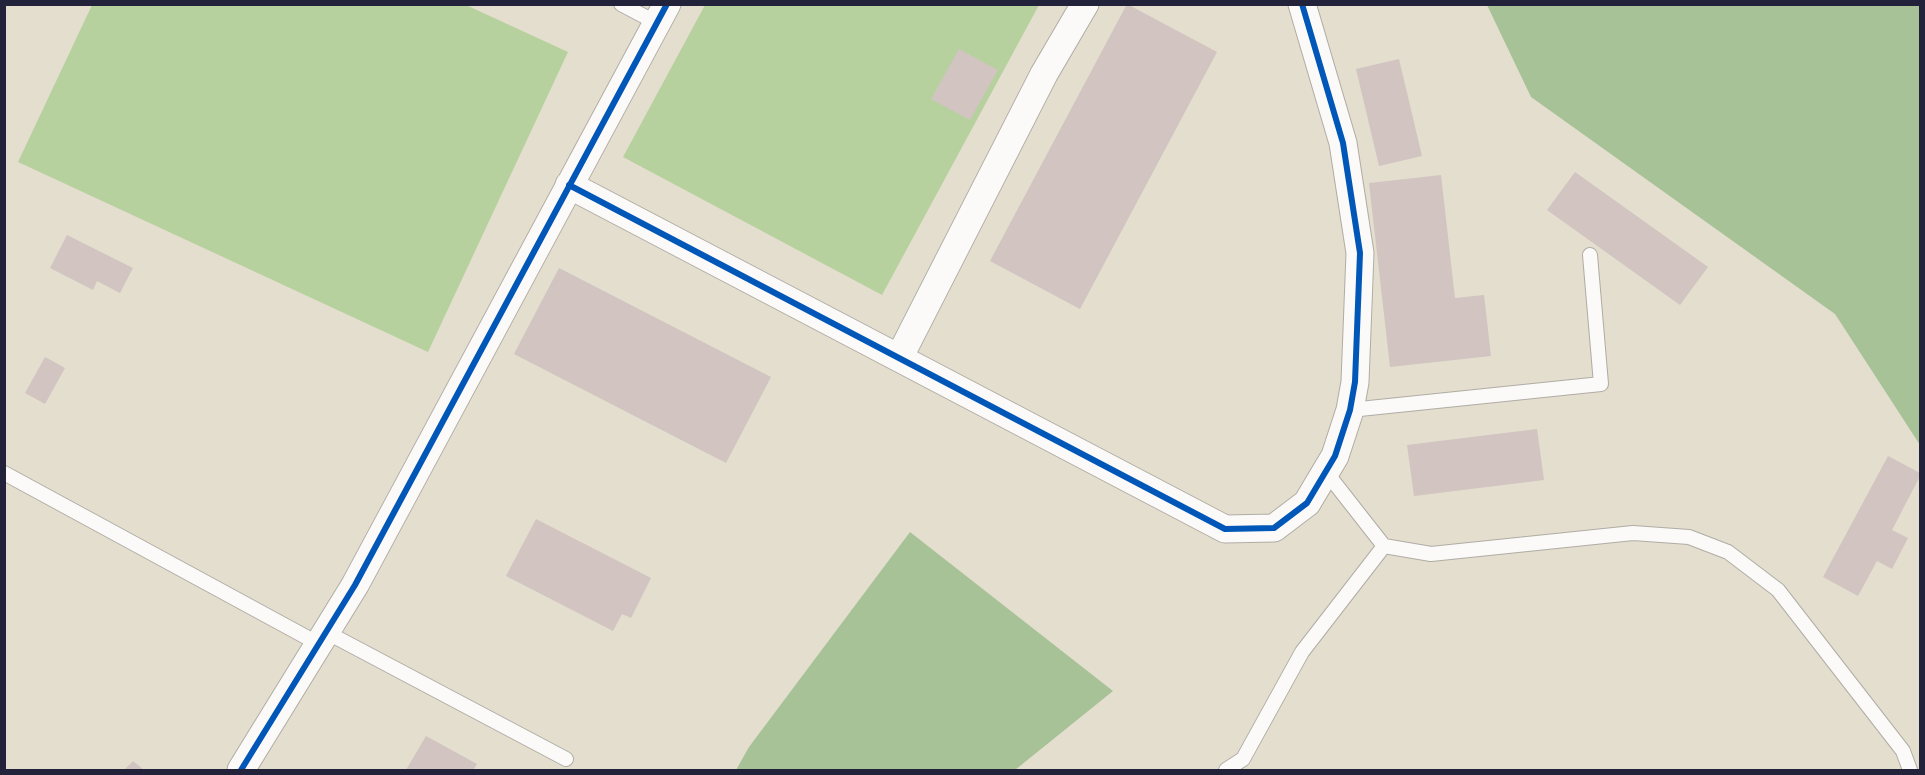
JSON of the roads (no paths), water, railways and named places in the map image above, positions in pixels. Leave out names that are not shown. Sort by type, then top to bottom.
[{"type":"street","points":[[898,358],[1044,74],[1085,4]]},
{"type":"street","points":[[569,186],[1225,529],[1274,528],[1306,503],[1335,456],[1350,410],[1355,382],[1360,253],[1343,143],[1302,4]]},
{"type":"street","points":[[241,771],[355,585],[662,14]]},
{"type":"lane","points":[[621,4],[662,14]]},
{"type":"lane","points":[[1350,410],[1601,384],[1590,255]]},
{"type":"lane","points":[[1326,472],[1384,546],[1431,554],[1633,533],[1689,537],[1728,552],[1778,590],[1903,751],[1910,771]]},
{"type":"lane","points":[[4,473],[322,638],[566,759]]},
{"type":"lane","points":[[1226,771],[1243,759],[1302,651],[1384,546]]}]
